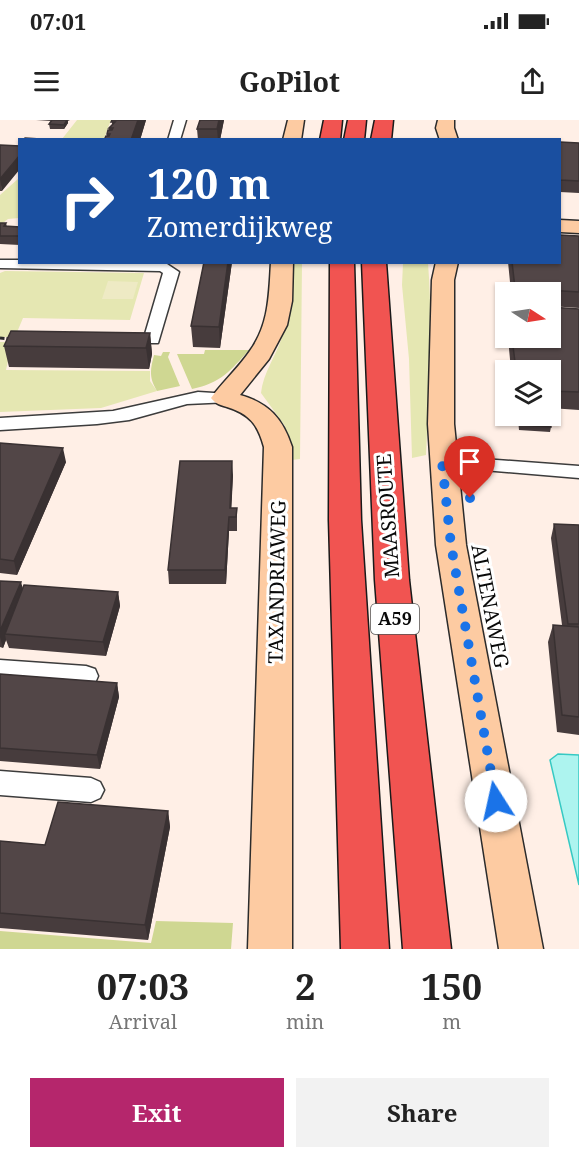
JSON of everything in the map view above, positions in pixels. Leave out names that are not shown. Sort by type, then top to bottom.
[{"type":"highway","points":[[330,138],[333,120]]},
{"type":"highway","points":[[354,138],[357,120]]},
{"type":"highway","points":[[381,138],[384,120]]},
{"type":"highway","name":"A59","points":[[322,264],[341,363]]},
{"type":"highway","name":"MAASROUTE","points":[[342,264],[341,363],[346,578],[365,949]]},
{"type":"highway","name":"MAASROUTE","points":[[374,264],[392,580],[428,949]]},
{"type":"main road","points":[[292,138],[296,120]]},
{"type":"main road","points":[[561,226],[579,227]]},
{"type":"main road","points":[[224,399],[258,357],[273,333],[279,314],[282,264]]},
{"type":"main road","name":"ALTENAWEG","points":[[442,268],[442,462],[451,545],[521,949]]},
{"type":"main road","name":"TAXANDRIAWEG","points":[[224,399],[245,404],[265,417],[273,429],[278,447],[270,949]]},
{"type":"street","points":[[175,138],[180,120]]},
{"type":"street","points":[[0,264],[139,264],[164,267],[171,272],[152,339],[106,339]]},
{"type":"street","points":[[0,424],[94,419],[131,413],[190,397],[224,399]]},
{"type":"street","points":[[442,462],[579,472]]},
{"type":"street","points":[[0,669],[86,676]]},
{"type":"street","points":[[0,783],[91,790]]},
{"type":"path","points":[[0,338],[18,339]]},
{"type":"green space","points":[[77,120],[111,120],[104,138],[63,138]]},
{"type":"green space","points":[[18,179],[18,218],[8,219],[0,225],[0,195]]},
{"type":"green space","points":[[291,264],[302,264],[300,459],[292,460],[285,426],[261,393],[264,378],[285,328]]},
{"type":"green space","points":[[403,264],[428,264],[430,359],[426,455],[412,458],[409,359],[402,285]]},
{"type":"green space","points":[[5,271],[144,273],[130,320],[23,318],[15,337],[0,337],[0,273]]},
{"type":"green space","points":[[0,342],[12,342],[6,370],[150,371],[150,381],[157,391],[101,408],[0,412]]},
{"type":"green space","points":[[205,350],[249,350],[218,380],[192,389],[177,354],[204,354]]},
{"type":"green space","points":[[163,352],[170,352],[168,357],[180,386],[157,391],[151,378],[152,365],[154,355],[161,356]]},
{"type":"green space","points":[[156,921],[233,923],[231,949],[0,949],[0,931],[151,943]]},
{"type":"shaded area","points":[[108,281],[138,282],[133,299],[102,299]]},
{"type":"water","points":[[558,754],[579,755],[579,885],[550,760]]},
{"type":"building","points":[[52,120],[67,120],[64,125],[49,124]]},
{"type":"building","points":[[112,120],[138,120],[132,138],[105,138],[109,136],[108,130],[112,130],[113,128],[109,128],[115,122],[111,122]]},
{"type":"building","points":[[200,120],[219,120],[217,129],[197,129]]},
{"type":"building","points":[[561,142],[579,143],[579,181],[561,180]]},
{"type":"building","points":[[0,145],[18,146],[18,157],[0,179]]},
{"type":"building","points":[[0,223],[6,223],[4,226],[18,227],[18,236],[0,236]]},
{"type":"building","points":[[561,235],[579,236],[579,292],[561,291],[561,282],[514,282],[512,264],[561,264]]},
{"type":"building","points":[[204,264],[228,264],[219,327],[191,326]]},
{"type":"building","points":[[561,308],[579,309],[579,392],[561,391],[561,360],[515,360],[513,348],[561,348]]},
{"type":"building","points":[[11,331],[150,333],[146,348],[4,346]]},
{"type":"building","points":[[0,443],[63,448],[14,561],[0,559]]},
{"type":"building","points":[[180,461],[232,461],[230,508],[237,508],[236,517],[229,517],[225,570],[168,570]]},
{"type":"building","points":[[554,524],[579,525],[579,624],[568,624]]},
{"type":"building","points":[[0,581],[21,582],[0,631]]},
{"type":"building","points":[[24,585],[118,592],[103,642],[5,634]]},
{"type":"building","points":[[553,625],[579,627],[579,717],[562,715]]},
{"type":"building","points":[[0,674],[117,683],[97,755],[0,748]]},
{"type":"building","points":[[58,802],[168,811],[145,925],[0,913],[0,841],[45,845]]},
{"type":"route","points":[[470,498],[477,482],[474,464],[442,462],[451,545],[496,801]]}]
